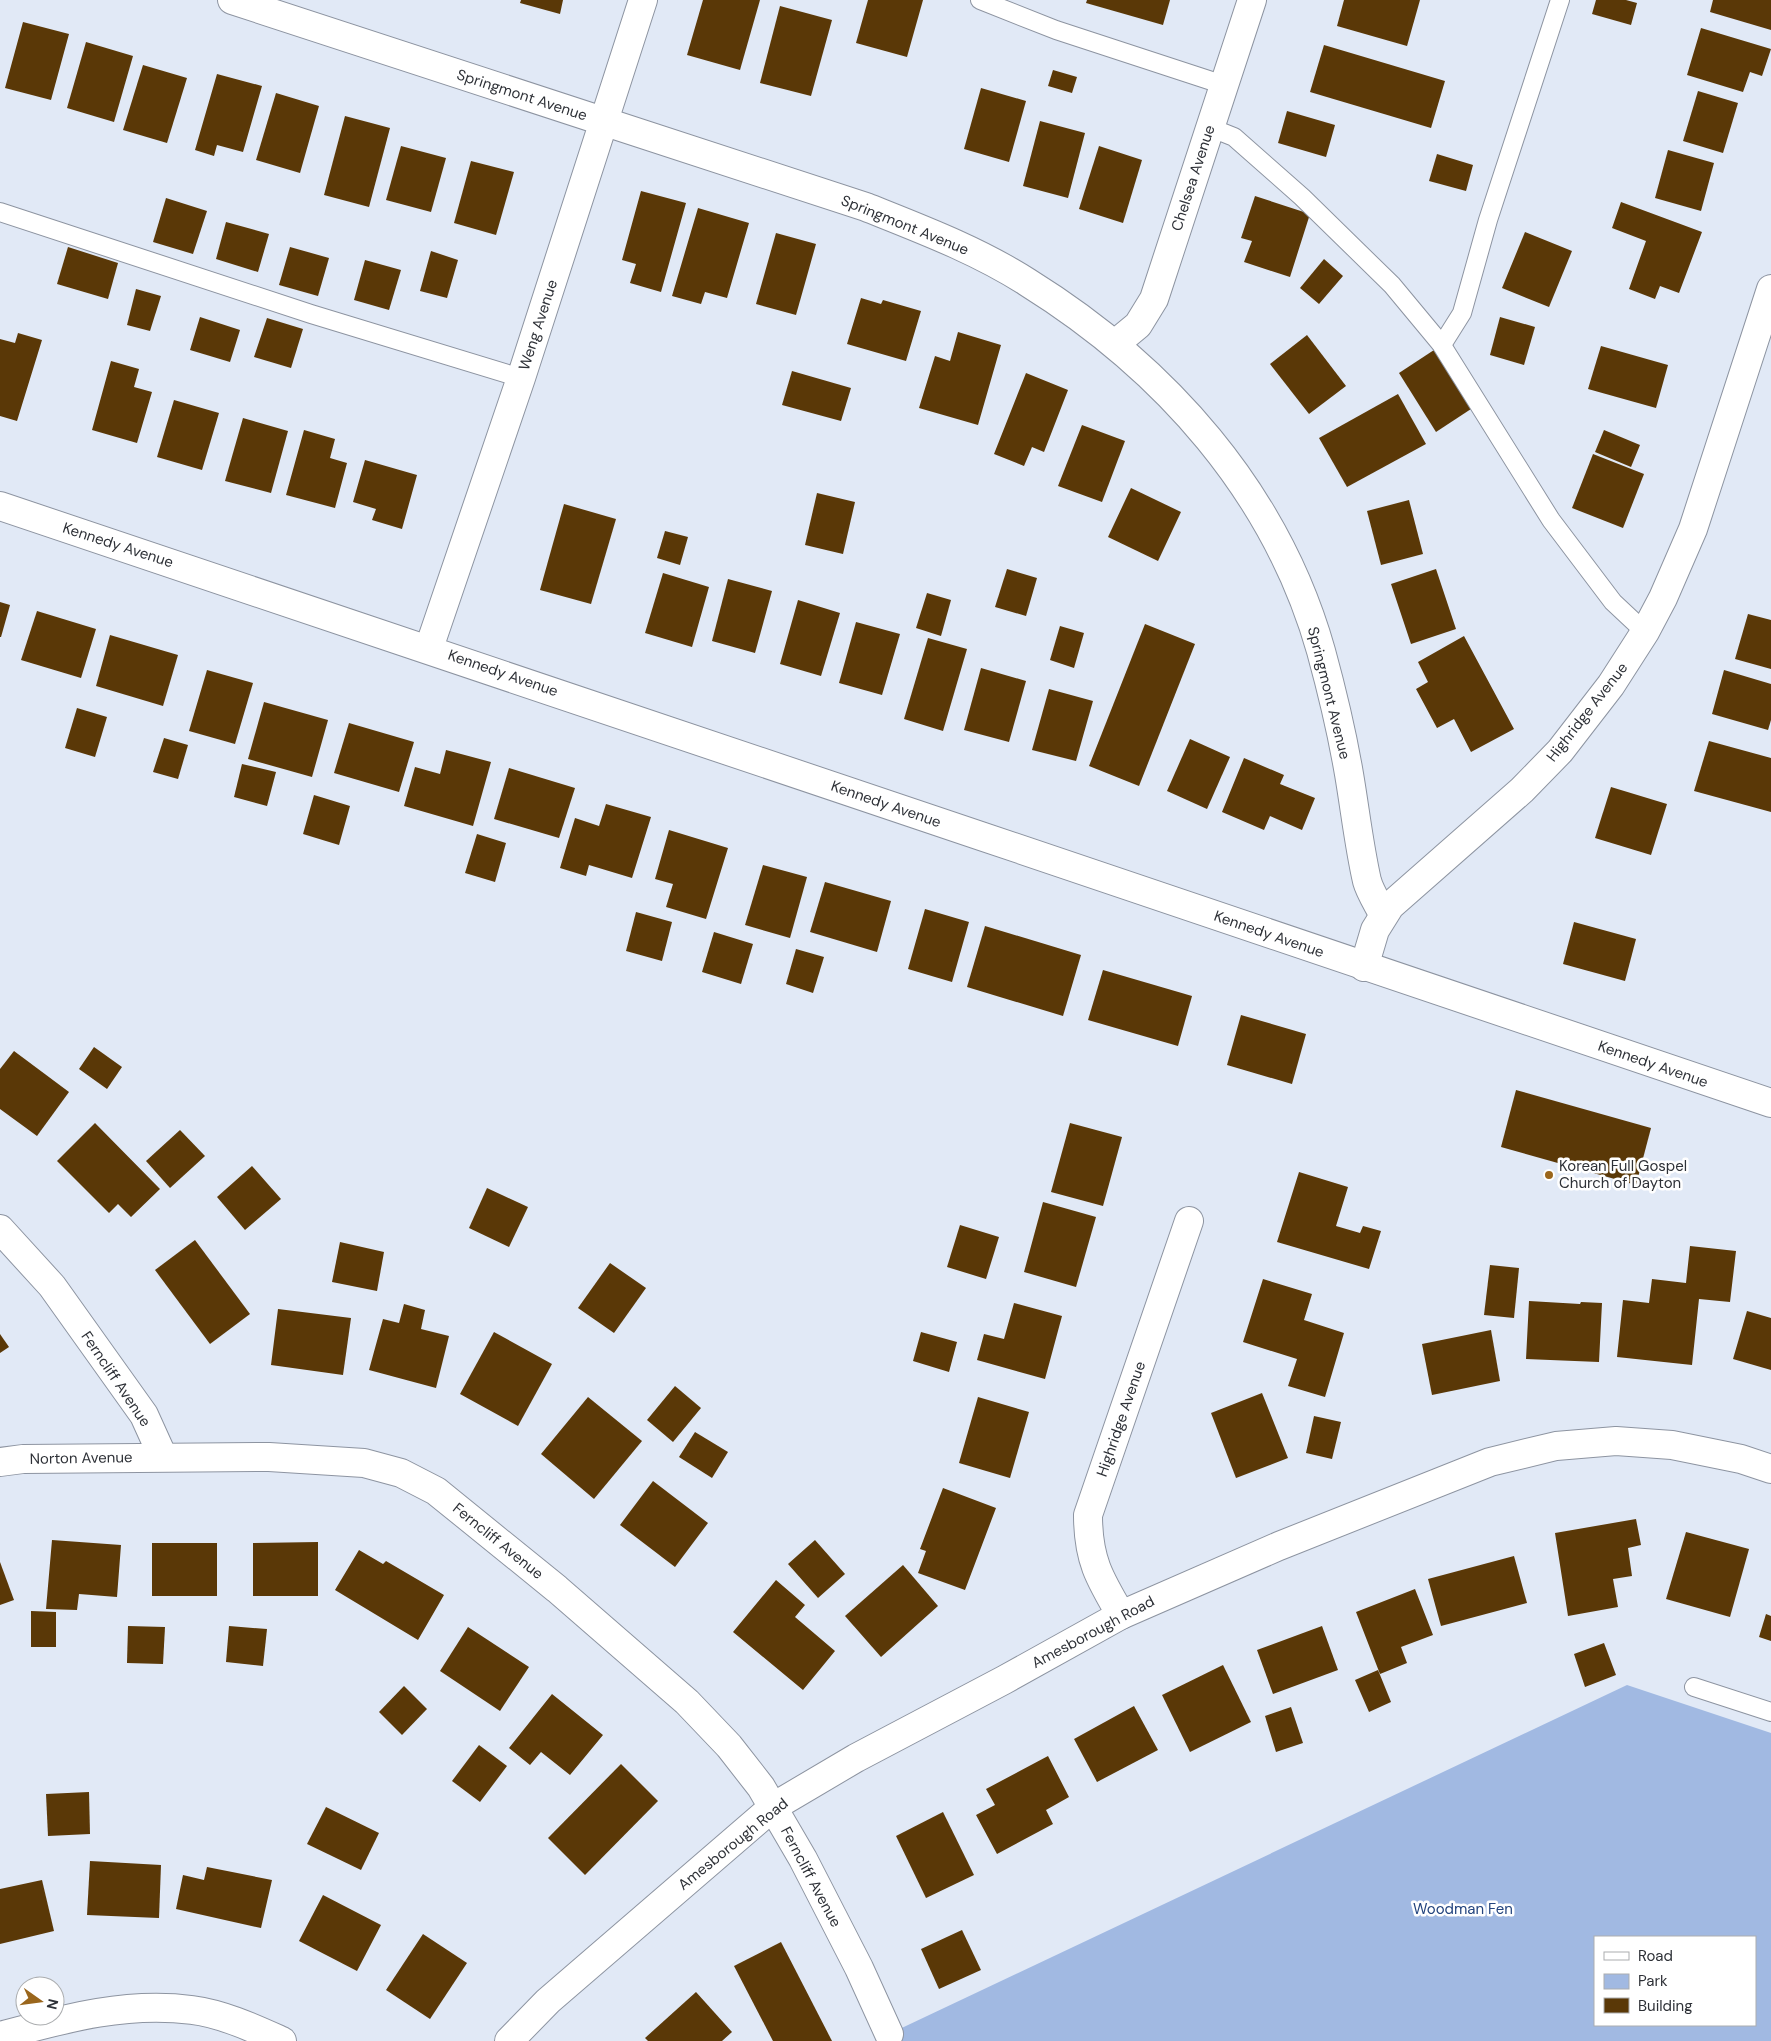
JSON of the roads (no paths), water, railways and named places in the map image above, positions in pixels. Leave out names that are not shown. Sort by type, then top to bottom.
[{"type":"street","name":"Springmont Avenue","points":[[232,0],[866,207],[951,241],[1026,281],[1100,331],[1171,395],[1225,458],[1264,516],[1296,581],[1321,650],[1347,761],[1368,883],[1383,914]]},
{"type":"street","name":"Weng Avenue","points":[[429,648],[521,378],[642,0]]},
{"type":"street","name":"Chelsea Avenue","points":[[1115,344],[1138,325],[1154,299],[1252,0]]},
{"type":"street","name":"Highridge Avenue","points":[[1364,967],[1375,930],[1383,914],[1522,790],[1560,751],[1611,685],[1645,632],[1663,598],[1693,529],[1771,289]]},
{"type":"street","name":"Kennedy Avenue","points":[[0,506],[429,648],[1364,967],[1771,1103]]},
{"type":"street","name":"Highridge Avenue","points":[[1121,1615],[1099,1579],[1088,1540],[1088,1515],[1189,1221]]},
{"type":"street","name":"Ferncliff Avenue","points":[[0,1230],[52,1286],[144,1415],[163,1457],[270,1457],[364,1463],[401,1473],[436,1491],[557,1589],[686,1702],[729,1746],[773,1807],[808,1867],[859,1968],[889,2034]]},
{"type":"street","name":"Amesborough Road","points":[[509,2041],[548,2001],[773,1807],[856,1758],[1004,1680],[1121,1615],[1279,1546],[1490,1462],[1556,1446],[1616,1441],[1672,1445],[1741,1459],[1771,1469]]},
{"type":"street","name":"Norton Avenue","points":[[0,1462],[22,1459],[163,1457]]},
{"type":"street","points":[[0,2036],[82,2014],[136,2008],[192,2010],[241,2022],[282,2041]]},
{"type":"lane","points":[[980,0],[1056,30],[1224,85]]},
{"type":"lane","points":[[1441,344],[1462,313],[1488,220],[1560,0]]},
{"type":"lane","points":[[1209,127],[1234,137],[1302,197],[1392,285],[1441,344],[1551,520],[1612,602],[1645,632]]},
{"type":"lane","points":[[0,212],[310,314],[521,378]]},
{"type":"lane","points":[[1694,1687],[1771,1712]]},
{"type":"place","name":"Korean Full Gospel Church of Dayton","points":[[1549,1175]]},
{"type":"park label","name":"Woodman Fen","points":[[1463,1909]]}]
